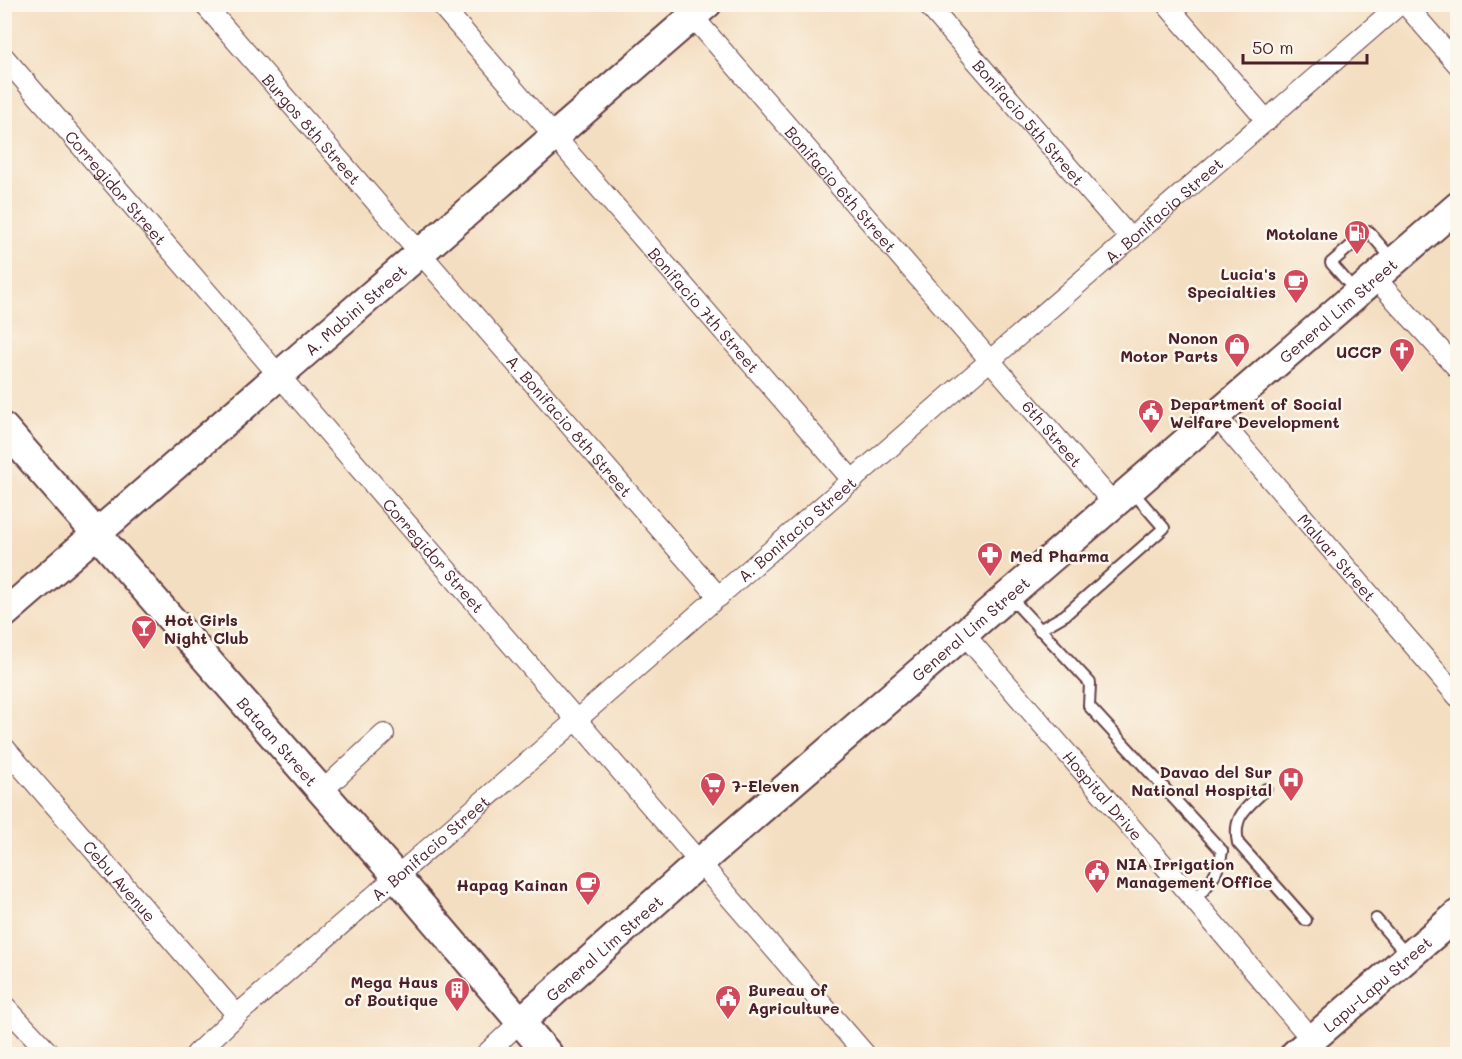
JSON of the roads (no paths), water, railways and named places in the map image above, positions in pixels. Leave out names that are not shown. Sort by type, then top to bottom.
[{"type":"street","name":"Burgos 8th Street","points":[[204,4],[420,253]]},
{"type":"street","name":"Bonifacio 7th Street","points":[[440,4],[854,481]]},
{"type":"street","name":"Bonifacio 5th Street","points":[[927,4],[1131,239]]},
{"type":"street","points":[[1166,4],[1267,121]]},
{"type":"street","name":"A. Bonifacio Street","points":[[196,1054],[237,1015],[396,876],[854,481],[1400,4]]},
{"type":"street","points":[[1406,4],[1458,64]]},
{"type":"street","name":"A. Mabini Street","points":[[4,614],[555,137],[694,9]]},
{"type":"street","name":"Bonifacio 6th Street","points":[[694,9],[991,361]]},
{"type":"street","name":"Corregidor Street","points":[[4,57],[865,1054]]},
{"type":"street","name":"General Lim Street","points":[[486,1054],[699,863],[1458,206]]},
{"type":"street","name":"A. Bonifacio 8th Street","points":[[420,253],[719,597]]},
{"type":"street","points":[[1375,277],[1458,369]]},
{"type":"street","name":"6th Street","points":[[991,361],[1122,497]]},
{"type":"street","name":"Malvar Street","points":[[1216,416],[1458,698]]},
{"type":"street","name":"Bataan Street","points":[[4,428],[396,876],[548,1054]]},
{"type":"street","name":"Hospital Drive","points":[[964,634],[1194,900],[1304,1047]]},
{"type":"street","points":[[322,791],[384,734]]},
{"type":"street","name":"Cebu Avenue","points":[[4,747],[237,1015]]},
{"type":"street","name":"Lapu-Lapu Street","points":[[1304,1047],[1458,914]]},
{"type":"street","points":[[6,1010],[50,1054]]},
{"type":"lane","points":[[1039,630],[1065,615],[1164,528],[1122,497]]},
{"type":"lane","points":[[1008,595],[1090,683],[1089,706],[1222,851],[1221,860],[1212,882],[1194,900]]},
{"type":"lane","points":[[1266,789],[1239,815],[1235,830],[1238,843],[1306,920]]},
{"type":"lane","points":[[1222,851],[1238,843]]},
{"type":"lane","points":[[1376,919],[1408,957]]},
{"type":"place","name":"Motolane","points":[[1357,256]]},
{"type":"place","name":"Lucia's Specialties","points":[[1296,305]]},
{"type":"place","name":"Nonon Motor Parts","points":[[1237,369]]},
{"type":"place","name":"UCCP","points":[[1402,374]]},
{"type":"place","name":"Department of Social Welfare Development","points":[[1151,435]]},
{"type":"place","name":"Med Pharma","points":[[990,578]]},
{"type":"place","name":"Hot Girls Night Club","points":[[144,651]]},
{"type":"place","name":"Davao del Sur National Hospital","points":[[1291,803]]},
{"type":"place","name":"7-Eleven","points":[[713,808]]},
{"type":"place","name":"NIA Irrigation Management Office","points":[[1097,895]]},
{"type":"place","name":"Hapag Kainan","points":[[588,907]]},
{"type":"place","name":"Mega Haus of Boutique","points":[[457,1013]]},
{"type":"place","name":"Bureau of Agriculture","points":[[728,1021]]}]
